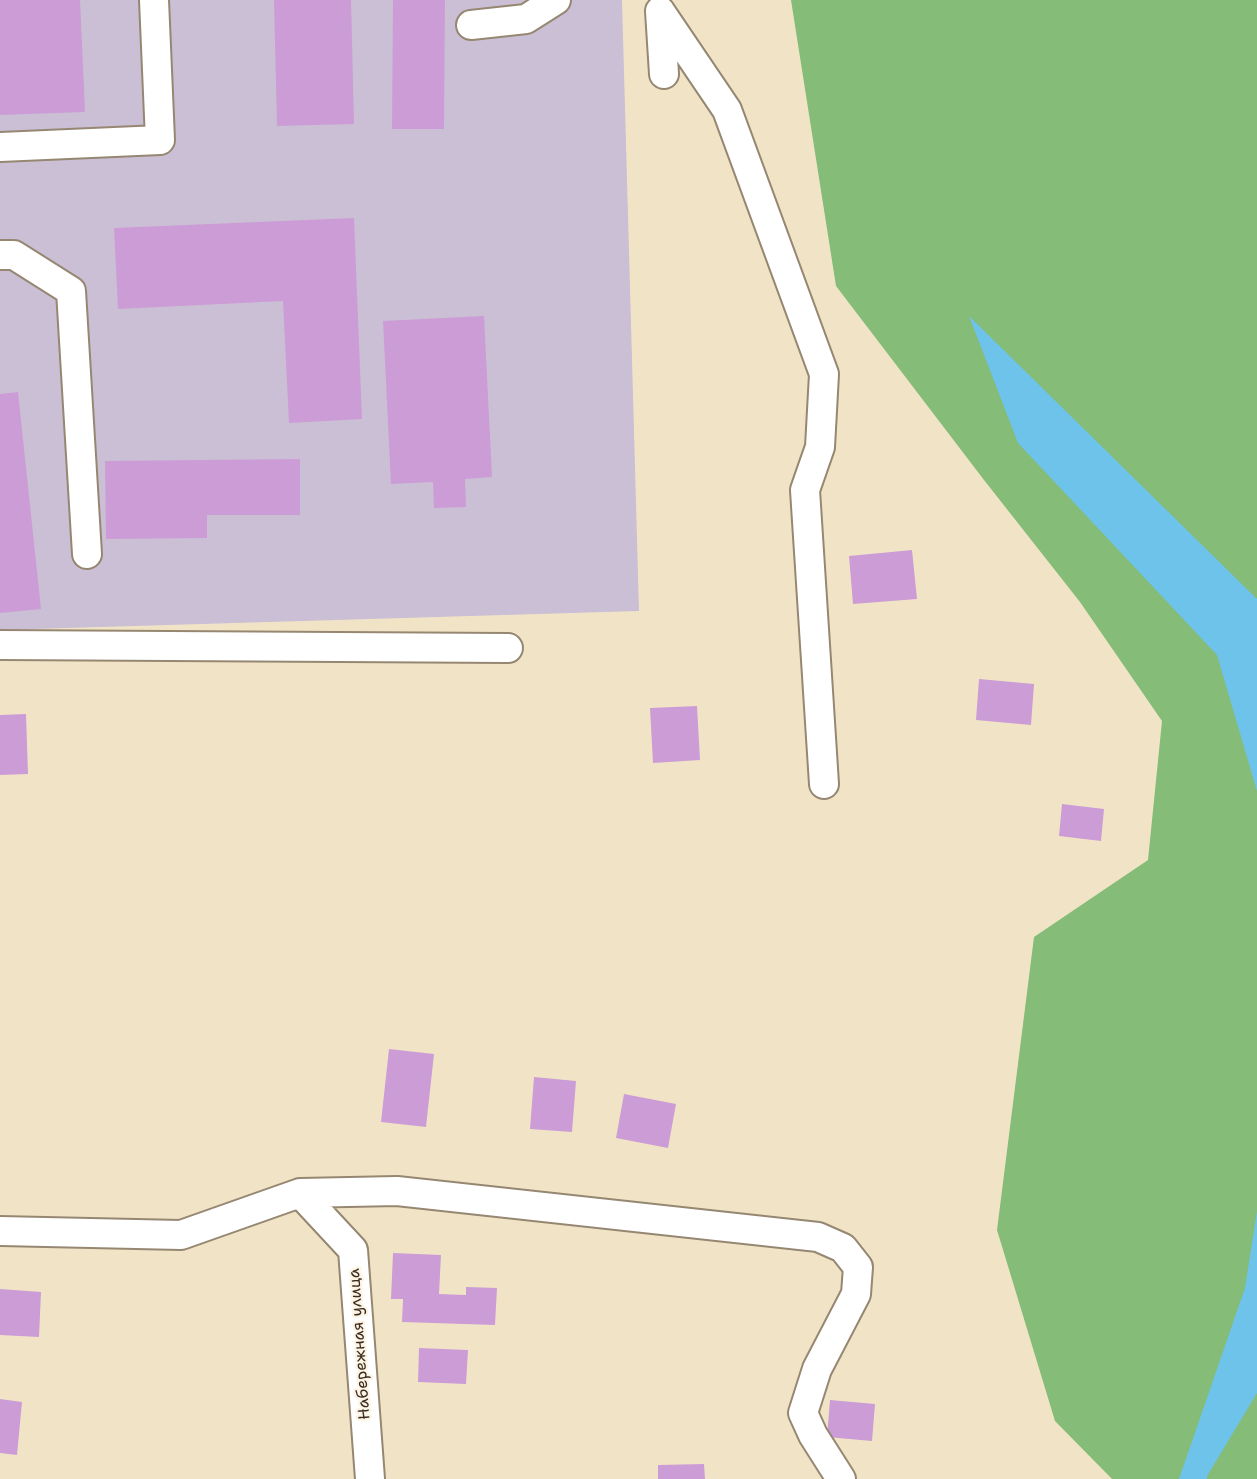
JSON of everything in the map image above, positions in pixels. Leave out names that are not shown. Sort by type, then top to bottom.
[{"type":"street","points":[[0,147],[160,140],[154,0]]},
{"type":"street","points":[[471,25],[526,20],[556,0]]},
{"type":"street","points":[[660,5],[664,74]]},
{"type":"street","points":[[660,5],[727,110],[824,374],[820,447],[805,490],[824,784]]},
{"type":"street","points":[[0,255],[14,255],[71,291],[87,554]]},
{"type":"street","points":[[0,645],[508,648]]},
{"type":"street","points":[[0,1231],[181,1235],[300,1193],[397,1191],[818,1237],[843,1248],[858,1267],[856,1294],[818,1369],[803,1413],[813,1435],[841,1479]]},
{"type":"street","name":"Набережная улица","points":[[300,1193],[353,1250],[370,1479]]},
{"type":"shaded area","points":[[0,0],[622,0],[639,611],[0,630]]},
{"type":"green space","points":[[791,0],[1257,0],[1257,1479],[1112,1479],[1055,1421],[997,1230],[1034,937],[1148,860],[1162,721],[1080,602],[836,286]]},
{"type":"water","points":[[969,316],[1257,599],[1257,791],[1217,655],[1018,443]]},
{"type":"water","points":[[1257,1211],[1257,1393],[1207,1479],[1179,1479],[1245,1288]]},
{"type":"building","points":[[0,0],[80,0],[85,112],[0,115]]},
{"type":"building","points":[[274,0],[351,0],[354,124],[277,126]]},
{"type":"building","points":[[393,0],[445,0],[444,129],[392,129]]},
{"type":"building","points":[[354,218],[362,419],[289,423],[283,301],[118,309],[114,228]]},
{"type":"building","points":[[484,316],[492,477],[465,479],[466,507],[434,508],[433,482],[391,484],[383,321]]},
{"type":"building","points":[[18,392],[41,609],[0,613],[0,394]]},
{"type":"building","points":[[300,459],[300,515],[207,515],[207,538],[106,539],[105,461]]},
{"type":"building","points":[[912,550],[917,599],[853,604],[849,556]]},
{"type":"building","points":[[979,679],[1034,684],[1031,725],[976,720]]},
{"type":"building","points":[[697,706],[700,760],[653,763],[650,708]]},
{"type":"building","points":[[26,714],[28,774],[0,775],[0,715]]},
{"type":"building","points":[[1062,804],[1104,809],[1101,841],[1059,836]]},
{"type":"building","points":[[389,1049],[434,1054],[426,1127],[381,1122]]},
{"type":"building","points":[[534,1077],[576,1081],[572,1132],[530,1129]]},
{"type":"building","points":[[624,1094],[676,1104],[668,1148],[616,1138]]},
{"type":"building","points":[[393,1253],[441,1255],[439,1294],[466,1295],[466,1287],[497,1288],[495,1325],[402,1322],[403,1299],[391,1299]]},
{"type":"building","points":[[0,1289],[41,1292],[39,1337],[0,1335]]},
{"type":"building","points":[[419,1348],[468,1350],[466,1384],[418,1382]]},
{"type":"building","points":[[0,1399],[22,1402],[17,1455],[0,1453]]},
{"type":"building","points":[[830,1400],[875,1404],[872,1441],[827,1437]]},
{"type":"building","points":[[704,1464],[705,1479],[658,1479],[658,1465]]}]
